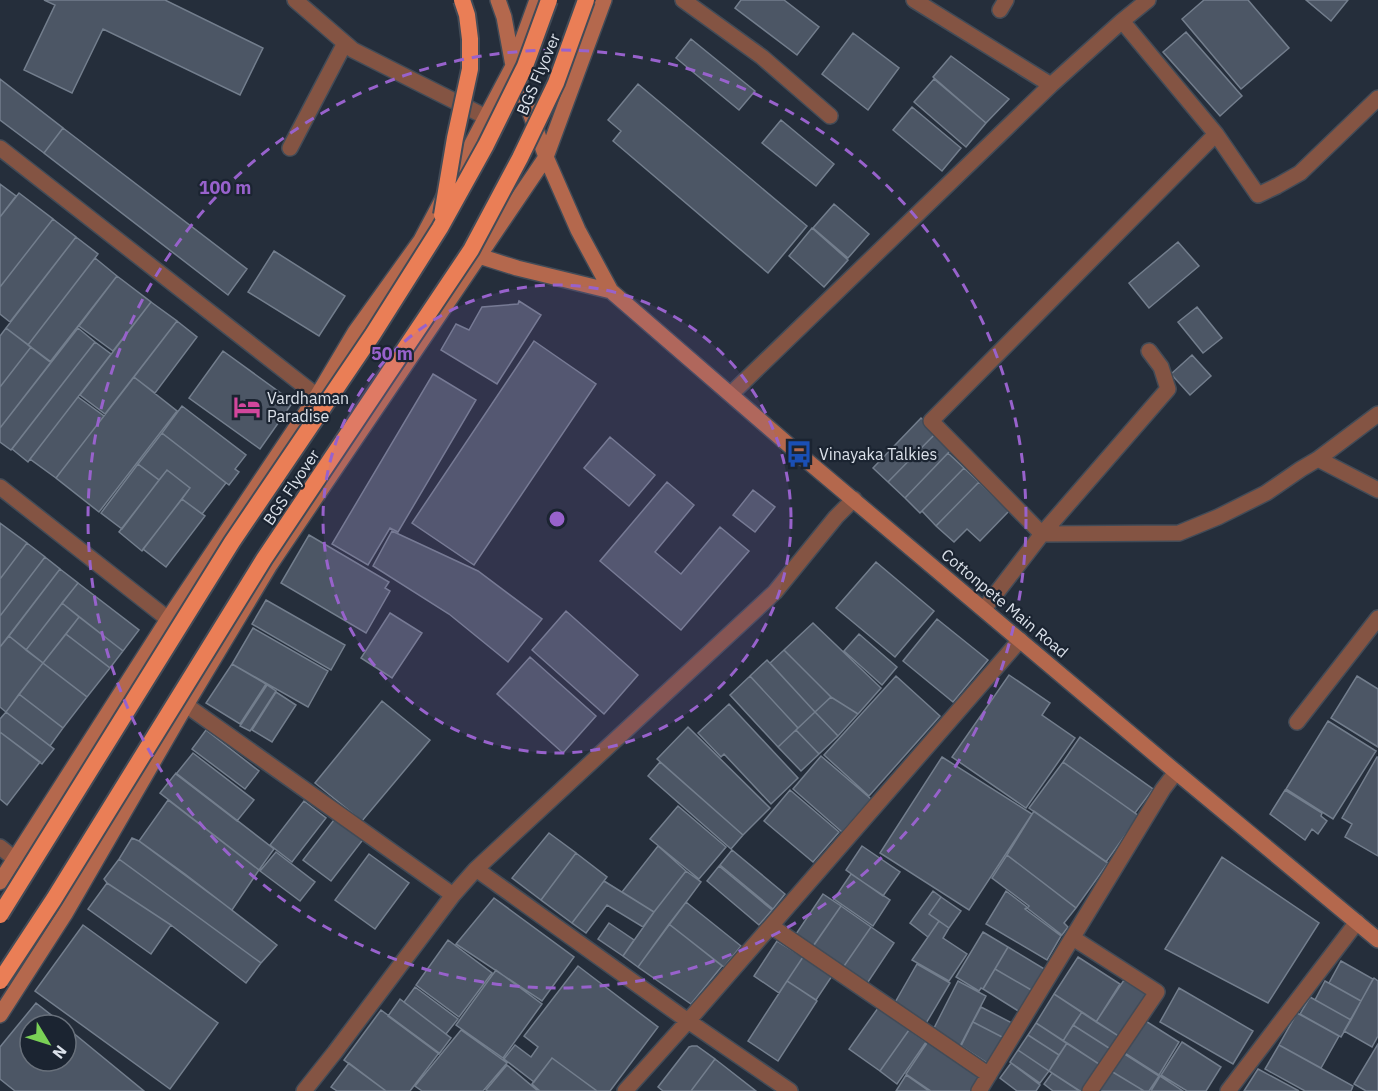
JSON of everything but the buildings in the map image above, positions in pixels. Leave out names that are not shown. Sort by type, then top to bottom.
[{"type":"highway","points":[[440,228],[454,138],[470,69],[470,39],[467,15],[462,0]]},
{"type":"highway","name":"BGS Flyover","points":[[0,915],[232,542],[373,334],[440,228],[486,145],[525,66],[549,0]]},
{"type":"highway","name":"BGS Flyover","points":[[0,981],[54,899],[264,559],[471,250],[551,94],[586,0]]},
{"type":"main road","name":"Cottonpete Main Road","points":[[498,0],[504,17],[513,66],[546,157],[578,230],[611,291],[800,454],[1378,940]]},
{"type":"main road","points":[[0,882],[168,619],[317,396],[355,332],[421,240],[513,66],[537,0]]},
{"type":"main road","points":[[0,1014],[65,914],[270,565],[546,157],[604,0]]},
{"type":"main road","name":"Cottonpete Main Road","points":[[478,256],[611,291]]},
{"type":"street","points":[[295,0],[353,50],[486,117]]},
{"type":"street","points":[[683,0],[762,57],[830,116]]},
{"type":"street","points":[[914,0],[1051,85]]},
{"type":"street","points":[[731,394],[1051,85],[1148,0]]},
{"type":"street","points":[[1122,21],[1216,134],[1257,195],[1300,173],[1378,98]]},
{"type":"street","points":[[290,148],[345,43]]},
{"type":"street","points":[[1216,134],[931,421],[1042,534],[1179,533],[1266,493],[1318,459],[1378,414]]},
{"type":"street","points":[[0,148],[317,396]]},
{"type":"street","points":[[984,609],[1042,534],[1168,389],[1161,368],[1149,351]]},
{"type":"street","points":[[1318,459],[1378,490]]},
{"type":"street","points":[[0,487],[168,619]]},
{"type":"street","points":[[304,1091],[453,895],[476,869],[775,592],[836,517],[854,499]]},
{"type":"street","points":[[1297,722],[1378,618]]},
{"type":"street","points":[[625,1091],[688,1022],[1020,640]]},
{"type":"street","points":[[186,705],[453,895]]},
{"type":"street","points":[[980,1091],[1163,789],[1176,772]]},
{"type":"street","points":[[0,848],[15,859]]},
{"type":"street","points":[[476,869],[688,1022],[790,1091]]},
{"type":"street","points":[[1228,1091],[1357,922]]},
{"type":"street","points":[[771,926],[989,1075]]},
{"type":"street","points":[[1072,938],[1157,992],[1090,1091]]},
{"type":"place","name":"Vardhaman Paradise","points":[[247,407]]},
{"type":"place","name":"Vinayaka Talkies","points":[[799,454]]}]
